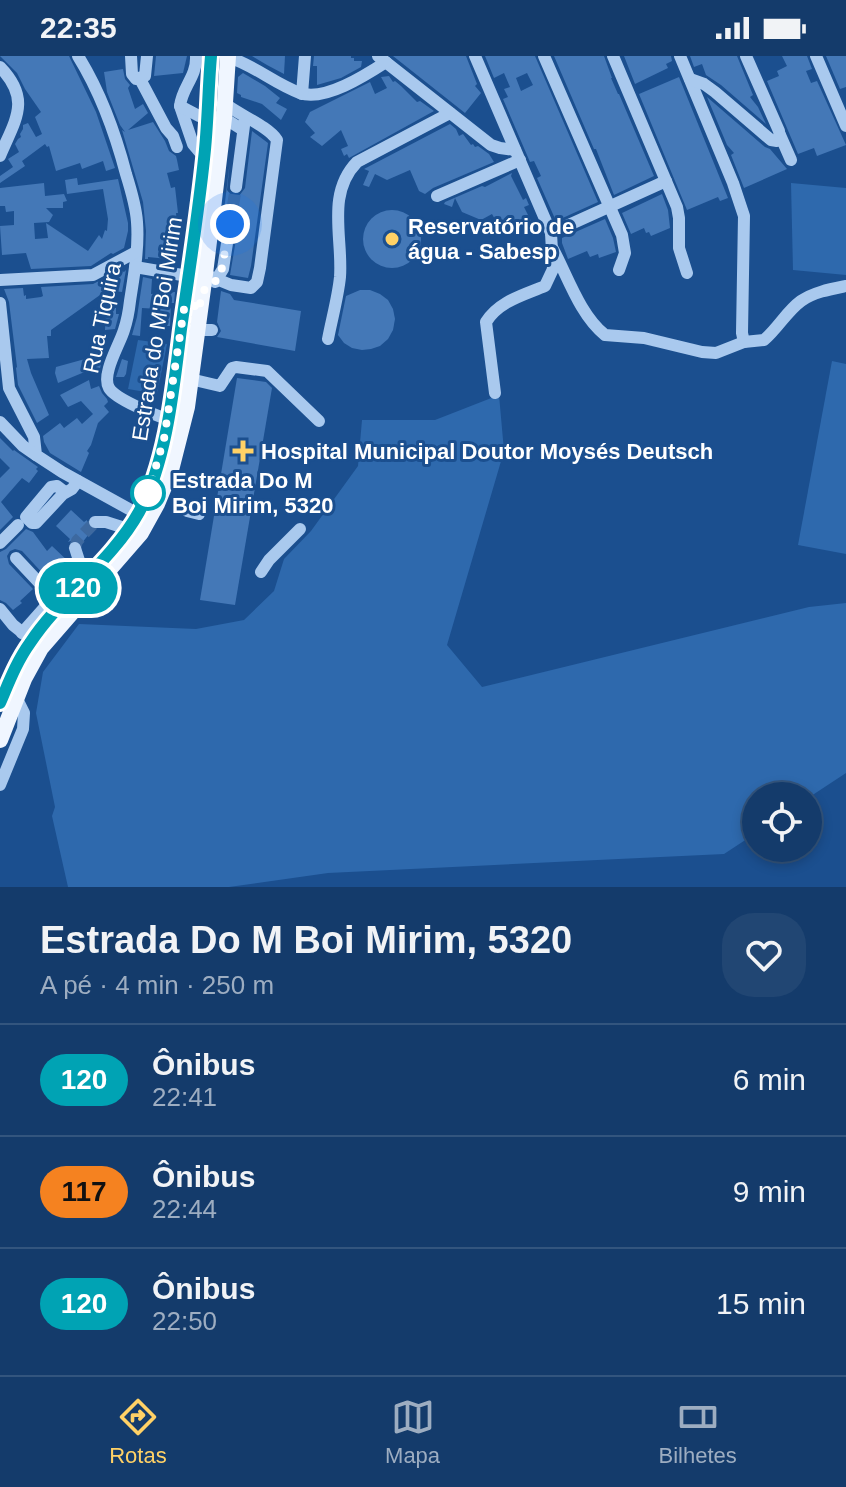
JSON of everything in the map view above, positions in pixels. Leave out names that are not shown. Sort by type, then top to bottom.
[{"type":"main road","name":"Estrada do M'Boi Mirim","points":[[211,56],[206,117],[212,158]]},
{"type":"main road","name":"Estrada do M'Boi Mirim","points":[[31,641],[141,533],[165,487],[177,451],[171,398],[200,274],[212,158],[224,110],[228,56]]},
{"type":"main road","name":"Estrada do M'Boi Mirim","points":[[192,310],[202,292],[200,274]]},
{"type":"main road","name":"Estrada do M'Boi Mirim","points":[[0,740],[7,699],[24,679],[31,641],[57,602],[85,579],[128,529],[146,498],[190,379],[204,330],[192,310]]},
{"type":"street","name":"Rua Tiquira","points":[[78,56],[95,84],[120,152],[137,219],[135,267],[125,328],[109,367],[108,387],[113,393],[153,414],[175,420]]},
{"type":"street","points":[[131,56],[132,74],[140,79],[177,147]]},
{"type":"street","points":[[140,79],[146,73],[147,56]]},
{"type":"street","points":[[196,56],[196,70],[180,100],[180,106],[193,144],[212,158]]},
{"type":"street","points":[[228,56],[302,94],[325,93],[358,79],[382,59],[491,145],[518,155]]},
{"type":"street","points":[[302,94],[305,56]]},
{"type":"street","points":[[475,56],[583,309],[605,335],[644,338],[716,353],[744,342],[764,340],[805,298],[846,286]]},
{"type":"street","points":[[544,56],[622,235],[626,247],[619,270]]},
{"type":"street","points":[[613,56],[677,207],[679,248],[687,273]]},
{"type":"street","points":[[680,56],[744,216],[744,342]]},
{"type":"street","points":[[746,56],[776,137],[791,160]]},
{"type":"street","points":[[816,56],[846,126]]},
{"type":"street","points":[[0,67],[18,91],[19,107],[0,156]]},
{"type":"street","points":[[690,79],[704,84],[776,137]]},
{"type":"street","points":[[135,267],[200,274],[231,285],[251,288],[257,282],[277,140],[273,133],[244,124],[224,110],[206,117],[180,106]]},
{"type":"street","points":[[328,339],[340,276],[337,211],[350,169],[357,162],[450,113]]},
{"type":"street","points":[[236,187],[244,124]]},
{"type":"street","points":[[437,196],[518,155]]},
{"type":"street","points":[[552,240],[609,207],[666,181]]},
{"type":"street","points":[[200,274],[224,262],[230,224]]},
{"type":"street","points":[[495,393],[486,322],[502,305],[545,286],[553,269],[552,240]]},
{"type":"street","points":[[0,280],[93,275],[136,252]]},
{"type":"street","points":[[0,303],[9,388],[34,437],[36,455]]},
{"type":"street","points":[[190,379],[220,386],[232,368],[267,371],[319,421]]},
{"type":"street","points":[[0,422],[36,455],[138,514]]},
{"type":"street","points":[[65,492],[78,481]]},
{"type":"street","points":[[95,522],[128,529]]},
{"type":"street","points":[[0,543],[18,525]]},
{"type":"street","points":[[261,572],[300,529]]},
{"type":"street","points":[[75,548],[85,579]]},
{"type":"street","points":[[16,558],[57,602]]},
{"type":"street","points":[[0,609],[31,641]]},
{"type":"street","points":[[0,785],[23,729],[24,713],[7,699]]},
{"type":"shaded area","points":[[791,183],[846,188],[846,275],[793,270]]},
{"type":"shaded area","points":[[138,340],[167,344],[157,394],[128,389]]},
{"type":"shaded area","points":[[832,361],[846,364],[846,554],[798,545]]},
{"type":"shaded area","points":[[499,395],[504,451],[447,645],[482,687],[809,607],[846,603],[846,773],[822,789],[822,782],[742,782],[742,842],[724,854],[328,873],[229,887],[68,887],[52,816],[55,807],[36,713],[43,672],[79,624],[196,629],[244,620],[274,591],[284,559],[311,531],[358,466],[362,420],[435,420]]},
{"type":"building","points":[[0,56],[69,56],[96,112],[115,168],[106,171],[103,161],[82,169],[80,163],[56,171],[49,146],[45,144],[22,161],[25,166],[0,183],[0,176],[13,167],[8,159],[19,152],[15,144],[21,137],[23,125],[28,123],[36,137],[42,134],[35,117],[41,112],[17,73]]},
{"type":"building","points":[[156,56],[187,56],[183,73],[154,76]]},
{"type":"building","points":[[252,56],[285,56],[284,74],[267,65]]},
{"type":"building","points":[[314,56],[351,56],[354,61],[362,61],[361,67],[341,78],[317,85]]},
{"type":"building","points":[[393,56],[466,56],[477,84],[475,86],[481,93],[465,113]]},
{"type":"building","points":[[485,56],[535,56],[598,202],[556,221],[537,178],[541,176],[534,161],[530,162],[503,99],[508,97],[504,89],[510,87],[504,73],[494,78]],"holes":[[[527,73],[533,85],[521,91],[516,78]]]},
{"type":"building","points":[[554,56],[604,56],[654,176],[614,195]]},
{"type":"building","points":[[624,56],[671,56],[672,61],[666,64],[668,68],[635,84]]},
{"type":"building","points":[[690,56],[737,56],[753,95],[750,97],[766,124],[706,75],[702,64],[694,67]]},
{"type":"building","points":[[782,56],[807,56],[812,69],[806,71],[811,83],[817,81],[846,145],[817,156],[814,148],[798,154],[767,81],[779,76],[777,71],[787,66]]},
{"type":"building","points":[[826,56],[846,56],[846,87],[840,89]]},
{"type":"building","points":[[123,69],[135,109],[143,104],[148,113],[128,130],[153,122],[177,160],[179,170],[167,173],[171,188],[175,187],[178,213],[177,225],[169,227],[168,259],[145,259],[143,202],[122,130],[125,132],[107,92],[104,72]]},
{"type":"building","points":[[243,73],[280,98],[276,103],[287,109],[281,120],[262,104],[237,93],[238,77]]},
{"type":"building","points":[[389,76],[417,102],[434,111],[349,158],[347,154],[344,156],[341,149],[348,146],[341,130],[322,146],[310,137],[315,133],[305,122],[310,112],[370,82],[375,94],[387,88],[381,77]]},
{"type":"building","points":[[679,77],[728,198],[720,201],[718,197],[687,210],[639,94]]},
{"type":"building","points":[[707,97],[770,149],[787,169],[744,188],[731,155],[734,153],[727,145]]},
{"type":"building","points":[[450,124],[459,136],[463,134],[471,145],[489,154],[494,162],[425,194],[419,191],[410,170],[387,180],[375,174],[369,187],[363,185],[369,171],[364,169]]},
{"type":"building","points":[[252,131],[268,143],[248,278],[230,275],[239,222],[232,215],[223,219],[230,160],[227,190],[231,195],[239,196],[245,188]]},
{"type":"building","points":[[512,173],[523,200],[526,198],[529,205],[524,207],[533,225],[525,230],[522,224],[510,228],[508,224],[503,229],[495,226],[497,223],[492,214],[481,220],[462,212],[455,198],[452,207],[444,204],[445,202],[482,186],[485,187]]},
{"type":"building","points":[[77,178],[78,185],[118,179],[128,223],[124,248],[91,266],[31,269],[26,253],[2,255],[0,226],[14,225],[14,211],[6,212],[5,206],[0,206],[0,188],[44,183],[45,196],[64,194],[67,201],[63,202],[63,208],[46,208],[53,215],[49,222],[34,223],[35,239],[48,238],[46,223],[88,251],[99,235],[102,239],[107,231],[108,219],[103,189],[67,194],[65,180]]},
{"type":"building","points":[[662,194],[670,228],[651,236],[644,228],[631,234],[622,213]]},
{"type":"building","name":"Reservatório de água - Sabesp","points":[[392,210],[403,212],[412,219],[419,228],[419,250],[412,259],[403,266],[392,268],[381,266],[372,259],[365,250],[363,239],[365,228],[372,219],[381,212]]},
{"type":"building","points":[[605,219],[616,252],[599,258],[598,254],[590,257],[587,251],[568,259],[562,238]]},
{"type":"building","points":[[126,270],[122,292],[107,290],[51,330],[51,336],[47,336],[49,358],[27,359],[49,415],[37,423],[18,385],[9,302],[4,289],[23,288],[26,299],[41,297],[41,287],[93,284],[107,277],[112,280]]},
{"type":"building","points":[[143,277],[152,279],[151,294],[175,292],[170,326],[163,326],[163,314],[158,314],[159,309],[142,308],[140,336],[132,335]]},
{"type":"building","points":[[360,290],[370,290],[388,300],[395,319],[388,339],[380,346],[362,350],[344,343],[338,335],[346,296]]},
{"type":"building","points":[[221,291],[230,294],[234,300],[301,311],[295,351],[217,337],[221,331],[217,322]]},
{"type":"building","points":[[110,307],[116,308],[116,314],[119,314],[115,329],[105,330],[106,310],[109,311]]},
{"type":"building","points":[[103,357],[99,372],[86,364],[87,371],[58,383],[56,367]]},
{"type":"building","points":[[122,359],[128,361],[126,374],[116,377]]},
{"type":"building","name":"Hospital Municipal Doutor Moysés Deutsch","points":[[237,378],[266,382],[272,388],[235,605],[200,600]]},
{"type":"building","points":[[89,380],[91,389],[99,386],[107,399],[104,406],[109,412],[98,423],[81,472],[50,453],[43,436],[60,423],[64,428],[77,418],[82,424],[93,414],[81,401],[68,407],[60,395]]},
{"type":"building","points":[[0,438],[13,451],[38,467],[38,471],[29,483],[22,478],[1,502],[13,517],[0,530],[0,478],[10,468],[0,458]]},
{"type":"building","points":[[71,510],[84,522],[87,520],[87,526],[92,530],[82,543],[76,539],[68,542],[70,539],[56,526]]},
{"type":"building","points":[[26,529],[33,532],[47,551],[52,546],[71,564],[73,572],[59,591],[22,551],[10,551],[7,556],[9,564],[33,589],[13,610],[0,600],[0,552]]},
{"type":"tunnel","points":[[230,224],[236,187]]},
{"type":"tunnel","points":[[75,548],[77,541],[95,522]]},
{"type":"bus line","name":"120","points":[[0,703],[31,641],[127,531],[146,498],[159,460],[177,358],[204,157],[211,56]]},
{"type":"place","name":"Reservatório de água - Sabesp","points":[[392,239]]},
{"type":"place","name":"Hospital Municipal Doutor Moysés Deutsch","points":[[243,451]]},
{"type":"place","name":"Estrada Do M Boi Mirim, 5320","points":[[148,493]]},
{"type":"route","points":[[148,493],[164,439],[184,309],[193,304],[199,311],[202,292],[218,279],[223,269],[230,224]]}]
